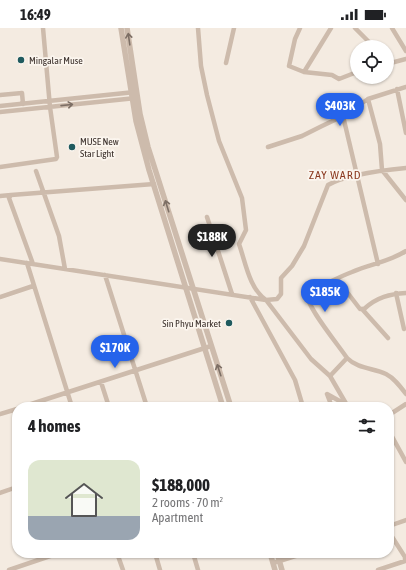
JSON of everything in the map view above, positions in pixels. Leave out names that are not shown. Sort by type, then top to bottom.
[{"type":"street","points":[[0,167],[56,159],[57,157],[50,107],[43,28]]},
{"type":"street","points":[[121,28],[134,95],[148,147],[192,289],[230,402]]},
{"type":"street","points":[[127,28],[136,121],[204,348],[222,402]]},
{"type":"street","points":[[198,28],[201,66],[208,102],[219,141],[242,198],[246,230],[239,244],[256,291],[266,300],[311,359],[330,376],[346,402]]},
{"type":"street","points":[[226,63],[234,28]]},
{"type":"street","points":[[300,28],[295,39],[289,66],[304,72],[332,75],[339,79],[350,75]]},
{"type":"street","points":[[304,72],[331,28]]},
{"type":"street","points":[[392,28],[404,43],[406,51]]},
{"type":"street","points":[[359,29],[367,40]]},
{"type":"street","points":[[394,62],[406,59]]},
{"type":"street","points":[[268,147],[302,136],[343,116],[368,99],[397,89],[406,88]]},
{"type":"street","points":[[397,89],[406,133]]},
{"type":"street","points":[[0,95],[22,93],[23,104]]},
{"type":"street","points":[[0,106],[134,95]]},
{"type":"street","points":[[0,112],[50,107],[134,95]]},
{"type":"street","points":[[368,99],[380,144],[382,170],[404,195],[406,200]]},
{"type":"street","points":[[343,116],[356,177],[378,264]]},
{"type":"street","points":[[1,259],[266,300],[277,299],[281,294],[281,278],[292,266],[304,246],[328,185],[382,170],[406,168]]},
{"type":"street","points":[[36,171],[59,236],[65,269]]},
{"type":"street","points":[[0,196],[154,184]]},
{"type":"street","points":[[11,195],[9,198],[33,264]]},
{"type":"street","points":[[207,217],[232,294]]},
{"type":"street","points":[[406,251],[391,260],[352,271],[307,293],[306,297],[313,311],[352,363],[385,373],[394,379],[406,394]]},
{"type":"street","points":[[27,263],[71,402]]},
{"type":"street","points":[[105,275],[146,402]]},
{"type":"street","points":[[336,279],[356,306],[362,309],[388,338]]},
{"type":"street","points":[[0,297],[33,286]]},
{"type":"street","points":[[362,309],[373,301],[396,294],[406,293]]},
{"type":"street","points":[[396,294],[404,329]]},
{"type":"street","points":[[250,297],[295,380],[302,402]]},
{"type":"street","points":[[38,402],[211,346]]},
{"type":"street","points":[[330,376],[347,358]]},
{"type":"street","points":[[101,382],[107,402]]},
{"type":"street","points":[[330,402],[327,394],[341,402]]},
{"type":"street","points":[[221,399],[228,397]]},
{"type":"street","points":[[394,412],[406,404]]},
{"type":"street","points":[[0,414],[12,410]]},
{"type":"street","points":[[394,441],[406,462]]},
{"type":"street","points":[[0,493],[12,489]]},
{"type":"street","points":[[394,524],[406,520]]},
{"type":"street","points":[[378,570],[404,561],[404,557],[394,540]]},
{"type":"street","points":[[9,570],[44,558]]},
{"type":"street","points":[[119,558],[123,570]]},
{"type":"street","points":[[156,558],[160,570]]},
{"type":"street","points":[[194,558],[198,570]]},
{"type":"street","points":[[272,558],[275,570]]},
{"type":"street","points":[[279,558],[282,570]]},
{"type":"street","points":[[273,563],[289,558]]},
{"type":"place","name":"Mingalar Muse","points":[[21,60]]},
{"type":"place","name":"MUSE New Star Light","points":[[72,147]]},
{"type":"place","name":"Sin Phyu Market","points":[[229,323]]},
{"type":"district","name":"ZAY WARD","points":[[335,175]]}]
